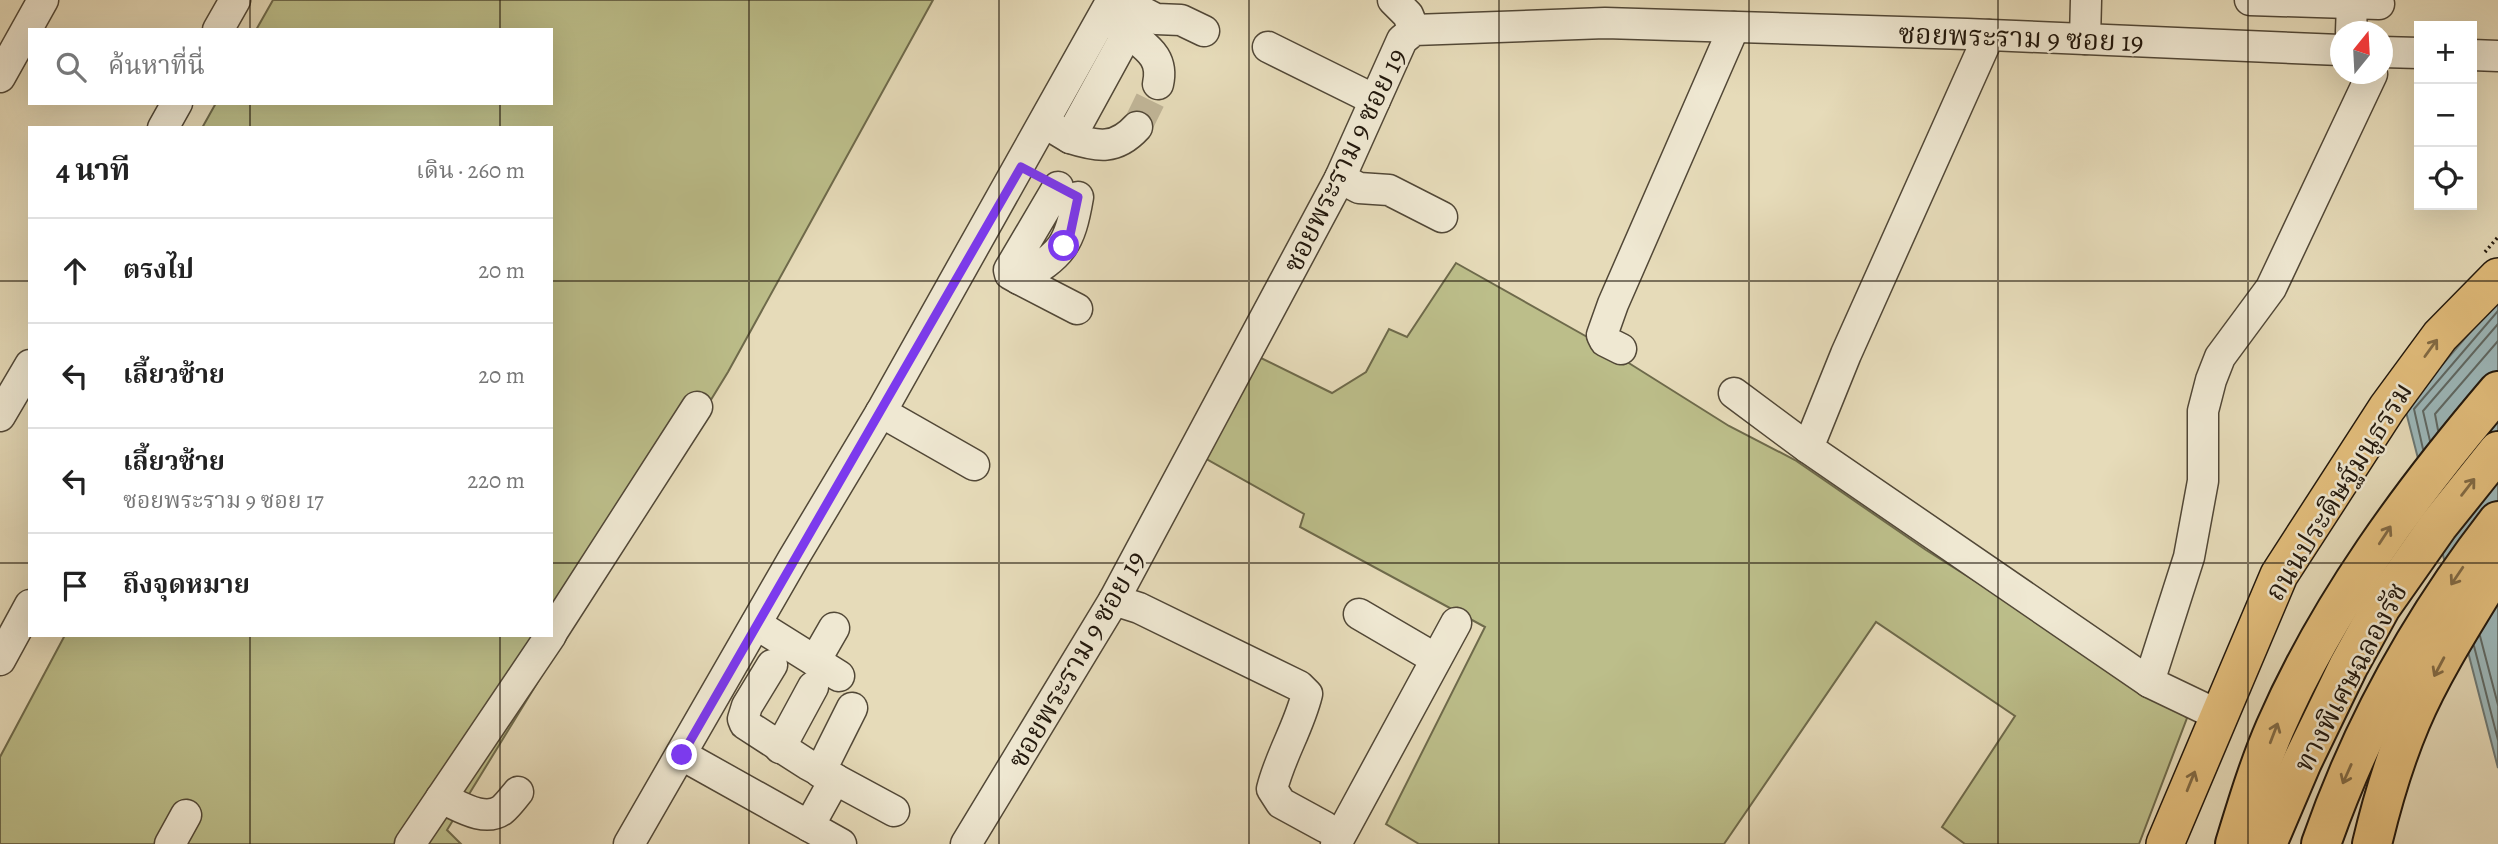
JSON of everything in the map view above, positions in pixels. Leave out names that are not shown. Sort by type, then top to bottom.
[{"type":"highway","points":[[2235,844],[2275,728],[2325,628],[2392,523],[2446,451],[2498,391]]},
{"type":"highway","name":"ทางพิเศษฉลองรัช","points":[[2267,844],[2302,762],[2348,667],[2381,607],[2438,526],[2498,451]]},
{"type":"highway","name":"ทางพิเศษฉลองรัช","points":[[2321,844],[2338,793],[2381,700],[2428,620],[2498,521]]},
{"type":"highway","points":[[2372,844],[2384,794],[2412,719],[2458,632],[2498,566]]},
{"type":"main road","name":"ถนนประดิษฐ์มนูธรรม","points":[[2165,844],[2279,575],[2387,408],[2440,336],[2498,277]]},
{"type":"street","points":[[0,77],[43,0]]},
{"type":"street","points":[[219,28],[235,0]]},
{"type":"street","points":[[2085,39],[2086,0]]},
{"type":"street","points":[[2250,0],[2361,13]]},
{"type":"street","points":[[1111,6],[1156,19],[1181,20],[1204,31]]},
{"type":"street","points":[[1111,6],[1128,32],[1147,48],[1157,61],[1160,68],[1158,84]]},
{"type":"street","points":[[1057,131],[1111,6]]},
{"type":"street","name":"ซอยพระราม 9 ซอย 19","points":[[966,844],[1114,600],[1340,178],[1402,40],[1402,9],[1606,12],[1734,27],[2330,50]]},
{"type":"street","points":[[1621,349],[1605,341],[1602,335],[1613,304],[1734,27]]},
{"type":"street","points":[[629,844],[1021,167],[1057,131],[1128,32]]},
{"type":"street","points":[[1808,448],[1852,341],[1989,35]]},
{"type":"street","points":[[1268,47],[1375,100]]},
{"type":"street","points":[[2393,52],[2414,53]]},
{"type":"street","points":[[2477,55],[2498,56]]},
{"type":"street","points":[[2149,682],[2189,557],[2203,481],[2203,411],[2211,380],[2220,357],[2271,288],[2367,84]]},
{"type":"street","points":[[164,126],[176,105]]},
{"type":"street","points":[[1057,131],[1092,144],[1109,145],[1125,139],[1137,127]]},
{"type":"street","points":[[1021,167],[1077,196],[1009,270],[1010,274],[1077,309]]},
{"type":"street","points":[[1340,178],[1359,188],[1389,190],[1442,217]]},
{"type":"street","points":[[0,416],[28,368]]},
{"type":"street","points":[[1734,393],[1808,448],[2149,682],[2218,715]]},
{"type":"street","points":[[553,632],[696,407]]},
{"type":"street","points":[[881,412],[974,465]]},
{"type":"street","points":[[1114,600],[1139,608],[1287,680],[1307,694],[1272,789],[1281,803],[1331,835],[1456,623]]},
{"type":"street","points":[[0,660],[28,609]]},
{"type":"street","points":[[1359,614],[1436,659]]},
{"type":"street","points":[[757,624],[822,675]]},
{"type":"street","points":[[780,748],[822,675],[834,628]]},
{"type":"street","points":[[410,844],[550,637]]},
{"type":"street","points":[[772,665],[747,706],[743,719],[753,731],[827,776],[894,811]]},
{"type":"street","points":[[809,826],[852,708]]},
{"type":"street","points":[[682,755],[841,844]]},
{"type":"street","points":[[441,798],[477,814],[493,814],[502,810],[518,792]]},
{"type":"street","points":[[170,844],[186,816]]},
{"type":"green space","points":[[273,0],[933,0],[728,372],[447,830],[461,844],[0,844],[0,757],[64,637],[553,637],[553,126],[203,126],[215,105],[553,105],[553,28],[257,28]]},
{"type":"green space","points":[[1456,263],[1589,338],[1729,426],[1795,460],[1926,550],[2173,706],[2187,718],[2139,844],[1965,844],[1942,827],[2015,716],[1876,622],[1724,844],[1419,844],[1386,824],[1485,627],[1300,527],[1304,514],[1203,457],[1255,355],[1332,393],[1366,372],[1389,329],[1407,337]]},
{"type":"water","points":[[2498,300],[2498,768],[2405,408]]},
{"type":"tunnel","points":[[1137,127],[1158,84]]},
{"type":"route","points":[[682,755],[1021,167],[1078,197],[1070,235],[1064,246]]}]
